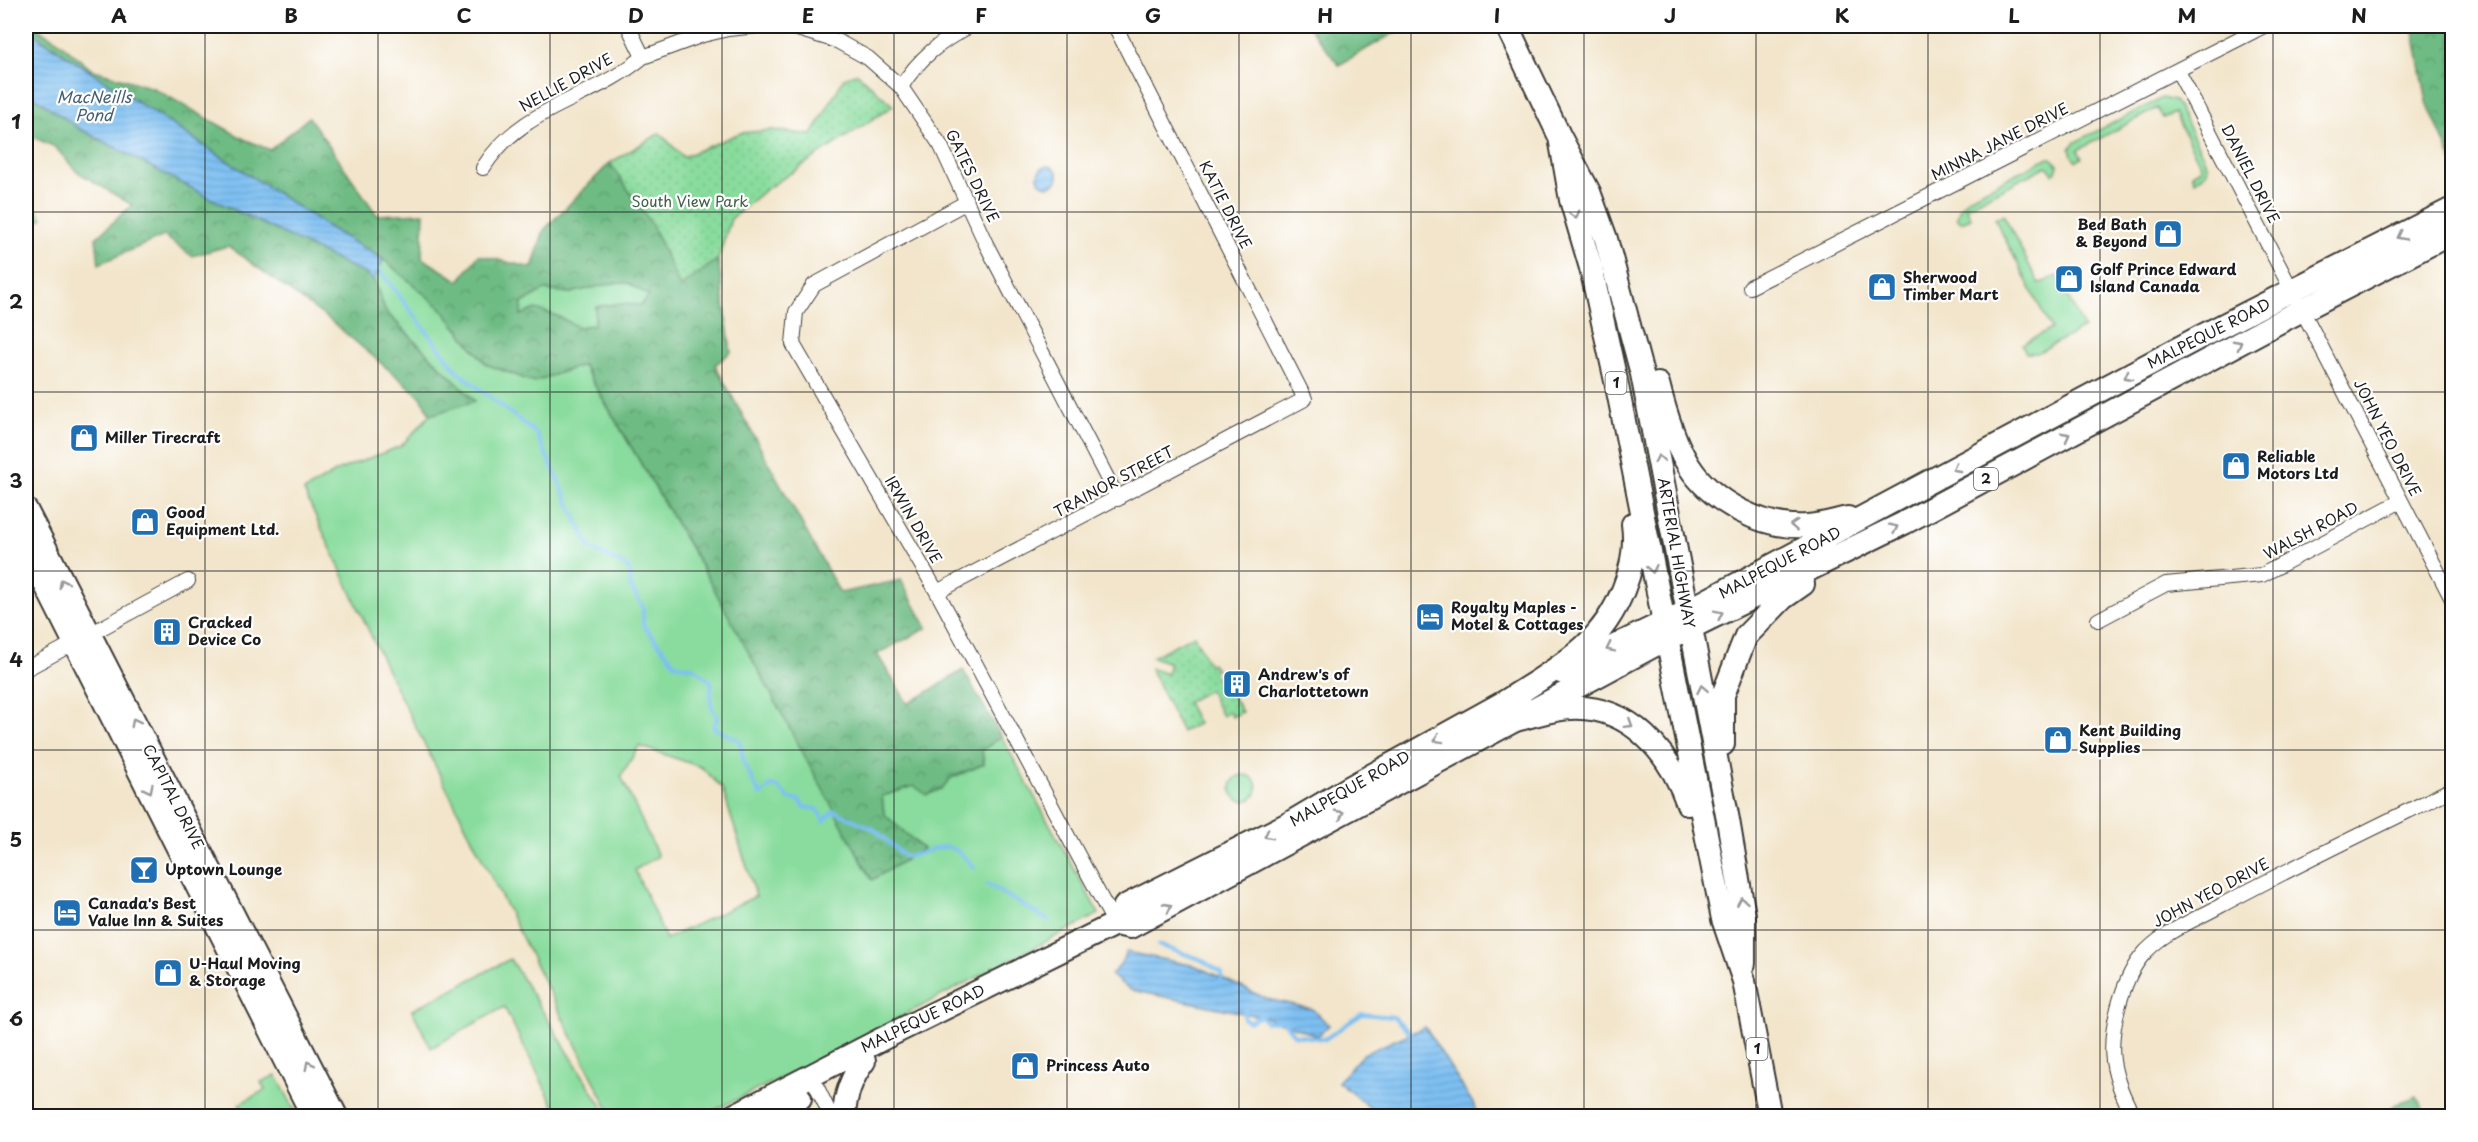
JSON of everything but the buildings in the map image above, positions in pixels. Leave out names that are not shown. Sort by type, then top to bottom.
[{"type":"main road","name":"ARTERIAL HIGHWAY","points":[[1507,26],[1589,192],[1606,239],[1642,374],[1728,820],[1744,915],[1744,981]]},
{"type":"main road","name":"ARTERIAL HIGHWAY","points":[[1560,137],[1571,200],[1591,268],[1616,381],[1723,919],[1744,981],[1770,1116]]},
{"type":"main road","name":"MALPEQUE ROAD","points":[[733,1116],[814,1082],[948,1006],[1115,924],[1125,906],[1290,823],[1349,788],[1509,712],[1552,676],[1664,631],[1867,541],[2297,301],[2452,209]]},
{"type":"main road","name":"MALPEQUE ROAD","points":[[1688,620],[1873,513],[2189,343],[2297,301],[2452,234]]},
{"type":"main road","points":[[1606,239],[1630,285],[1665,412],[1689,466],[1719,498],[1746,513],[1778,524],[1805,526],[1873,513]]},
{"type":"main road","points":[[1509,712],[1587,644],[1608,617],[1623,589],[1633,559],[1634,527],[1612,412],[1591,268]]},
{"type":"main road","name":"CAPITAL DRIVE","points":[[26,510],[82,639],[313,1116]]},
{"type":"main road","points":[[1728,820],[1722,733],[1723,695],[1746,636],[1783,597],[1867,541]]},
{"type":"main road","name":"CAPITAL DRIVE","points":[[26,546],[82,639],[336,1116]]},
{"type":"main road","points":[[1509,712],[1591,709],[1626,721],[1646,736],[1667,759],[1679,780],[1699,834],[1723,919]]},
{"type":"main road","points":[[767,1116],[814,1082],[864,1061],[899,1042],[948,1006]]},
{"type":"main road","points":[[844,1116],[845,1100],[853,1075],[864,1061]]},
{"type":"street","points":[[628,26],[643,57]]},
{"type":"street","name":"GATES DRIVE","points":[[643,57],[703,34],[757,26],[788,26],[837,41],[868,58],[902,87],[941,146],[991,254],[1118,499]]},
{"type":"street","points":[[902,87],[924,56],[942,40],[970,26]]},
{"type":"street","name":"KATIE DRIVE","points":[[1115,26],[1305,399]]},
{"type":"street","name":"MINNA JANE DRIVE","points":[[1750,287],[2264,26]]},
{"type":"street","name":"NELLIE DRIVE","points":[[483,168],[490,156],[512,134],[535,116],[588,91],[643,57]]},
{"type":"street","name":"DANIEL DRIVE","points":[[2178,71],[2297,301]]},
{"type":"street","name":"IRWIN DRIVE","points":[[967,202],[814,285],[796,312],[793,344],[937,592],[1115,924]]},
{"type":"street","name":"JOHN YEO DRIVE","points":[[2297,301],[2452,599]]},
{"type":"street","name":"TRAINOR STREET","points":[[937,592],[1305,399]]},
{"type":"street","name":"WALSH ROAD","points":[[2098,620],[2166,584],[2262,575],[2401,501]]},
{"type":"street","points":[[26,669],[188,581]]},
{"type":"street","name":"JOHN YEO DRIVE","points":[[2133,1116],[2120,1088],[2113,1060],[2113,1034],[2125,984],[2139,959],[2155,941],[2246,892],[2452,789]]},
{"type":"street","points":[[814,1082],[831,1116]]},
{"type":"green space","points":[[26,26],[33,26],[57,40],[91,69],[153,88],[244,139],[270,150],[309,117],[377,215],[424,213],[422,258],[459,281],[479,255],[532,268],[544,230],[610,163],[652,225],[680,287],[718,259],[731,352],[715,365],[840,593],[901,580],[927,628],[877,654],[908,704],[963,670],[1001,736],[982,751],[984,764],[951,778],[941,789],[927,795],[914,786],[882,796],[884,814],[923,849],[872,880],[702,567],[583,365],[533,382],[486,364],[441,308],[383,259],[336,232],[26,29]],"holes":[[[613,283],[628,283],[649,296],[641,305],[616,304],[596,307],[594,325],[578,327],[557,316],[536,309],[521,315],[522,303],[544,290],[570,293]]]},
{"type":"green space","points":[[1308,26],[1406,26],[1339,65]]},
{"type":"green space","points":[[2409,26],[2452,26],[2452,161],[2427,102],[2414,32]]},
{"type":"green space","name":"South View Park","points":[[857,73],[893,106],[765,190],[731,219],[718,259],[680,287],[652,225],[610,163],[660,133],[683,157],[740,133],[772,130],[812,135],[844,78]]},
{"type":"green space","points":[[26,91],[80,129],[210,198],[368,275],[374,281],[386,312],[475,401],[430,415],[421,397],[331,321],[228,246],[192,256],[164,236],[99,264],[96,238],[132,205],[76,171],[55,147],[26,134]]},
{"type":"green space","points":[[2162,98],[2174,101],[2178,106],[2208,166],[2206,173],[2195,181],[2192,174],[2202,168],[2174,113],[2163,118],[2157,108],[2078,150],[2082,158],[2077,161],[2073,158],[2070,149],[2075,142]]},
{"type":"green space","points":[[2051,158],[2058,165],[2053,174],[2047,166],[1966,207],[1971,218],[1961,222],[1957,218],[1960,207],[1968,198]]},
{"type":"green space","points":[[26,197],[43,218],[26,228]]},
{"type":"green space","points":[[2003,214],[2039,284],[2057,276],[2084,328],[2037,353],[2026,353],[2022,344],[2051,329],[1995,219]]},
{"type":"green space","points":[[383,259],[441,308],[486,364],[533,381],[583,365],[732,619],[872,880],[922,849],[884,814],[882,796],[914,786],[940,789],[951,778],[984,764],[982,751],[1001,736],[1099,914],[804,1067],[702,1116],[612,1116],[388,672],[304,491],[339,470],[401,446],[430,415],[474,401],[386,312],[374,281]],"holes":[[[639,746],[701,767],[722,788],[756,896],[666,939],[635,870],[658,856],[621,776]]]},
{"type":"green space","points":[[613,283],[629,283],[649,296],[642,305],[616,304],[596,307],[594,325],[578,327],[557,316],[520,316],[522,303],[544,290],[570,293]]},
{"type":"green space","points":[[1194,635],[1209,665],[1212,663],[1216,670],[1213,672],[1216,678],[1221,676],[1242,712],[1232,717],[1230,712],[1222,716],[1209,690],[1187,702],[1198,724],[1182,732],[1150,668],[1167,674],[1170,663],[1152,657]]},
{"type":"green space","points":[[1244,775],[1253,779],[1257,788],[1253,797],[1244,801],[1235,797],[1231,788],[1235,779]]},
{"type":"green space","points":[[510,959],[608,1116],[559,1116],[504,1007],[431,1048],[412,1010]]},
{"type":"green space","points":[[276,1075],[298,1116],[245,1116],[239,1104],[265,1090],[261,1082]]},
{"type":"green space","points":[[2416,1096],[2427,1116],[2373,1116]]},
{"type":"water","name":"MacNeills Pond","points":[[26,29],[336,232],[383,259],[374,281],[368,275],[210,198],[80,129],[26,91]]},
{"type":"water","points":[[1048,166],[1055,169],[1058,176],[1055,183],[1048,186],[1041,183],[1038,176],[1041,169]]},
{"type":"water","points":[[1126,952],[1196,966],[1267,999],[1312,1009],[1329,1025],[1318,1036],[1268,1018],[1130,990],[1111,975],[1120,965]]},
{"type":"water","points":[[1425,1027],[1474,1105],[1477,1116],[1380,1116],[1338,1082],[1363,1054]]},
{"type":"waterway","points":[[377,267],[458,372],[536,433],[590,548],[629,568],[631,588],[643,607],[643,625],[675,664],[695,668],[712,683],[711,705],[718,717],[713,727],[740,741],[744,764],[760,795],[771,786],[778,787],[789,799],[799,800],[804,807],[817,809],[824,821],[834,811],[874,829],[905,857],[942,847],[949,848],[964,857],[974,868]]},
{"type":"waterway","points":[[987,884],[1048,920]]},
{"type":"waterway","points":[[1158,945],[1200,959],[1222,973],[1221,980]]},
{"type":"waterway","points":[[1245,1009],[1244,1019],[1249,1022],[1261,1016],[1266,1022],[1283,1020],[1294,1035],[1325,1039],[1362,1014],[1394,1017],[1413,1036]]},
{"type":"place","name":"Bed Bath & Beyond","points":[[2168,234]]},
{"type":"place","name":"Golf Prince Edward Island Canada","points":[[2069,279]]},
{"type":"place","name":"Sherwood Timber Mart","points":[[1882,287]]},
{"type":"place","name":"Miller Tirecraft","points":[[84,438]]},
{"type":"place","name":"Reliable Motors Ltd","points":[[2236,466]]},
{"type":"place","name":"Good Equipment Ltd.","points":[[145,522]]},
{"type":"place","name":"Royalty Maples - Motel & Cottages","points":[[1430,617]]},
{"type":"place","name":"Cracked Device Co","points":[[167,632]]},
{"type":"place","name":"Andrew's of Charlottetown","points":[[1237,684]]},
{"type":"place","name":"Kent Building Supplies","points":[[2058,740]]},
{"type":"place","name":"Uptown Lounge","points":[[144,870]]},
{"type":"place","name":"Canada's Best Value Inn & Suites","points":[[67,913]]},
{"type":"place","name":"U-Haul Moving & Storage","points":[[168,973]]},
{"type":"place","name":"Princess Auto","points":[[1025,1066]]}]
